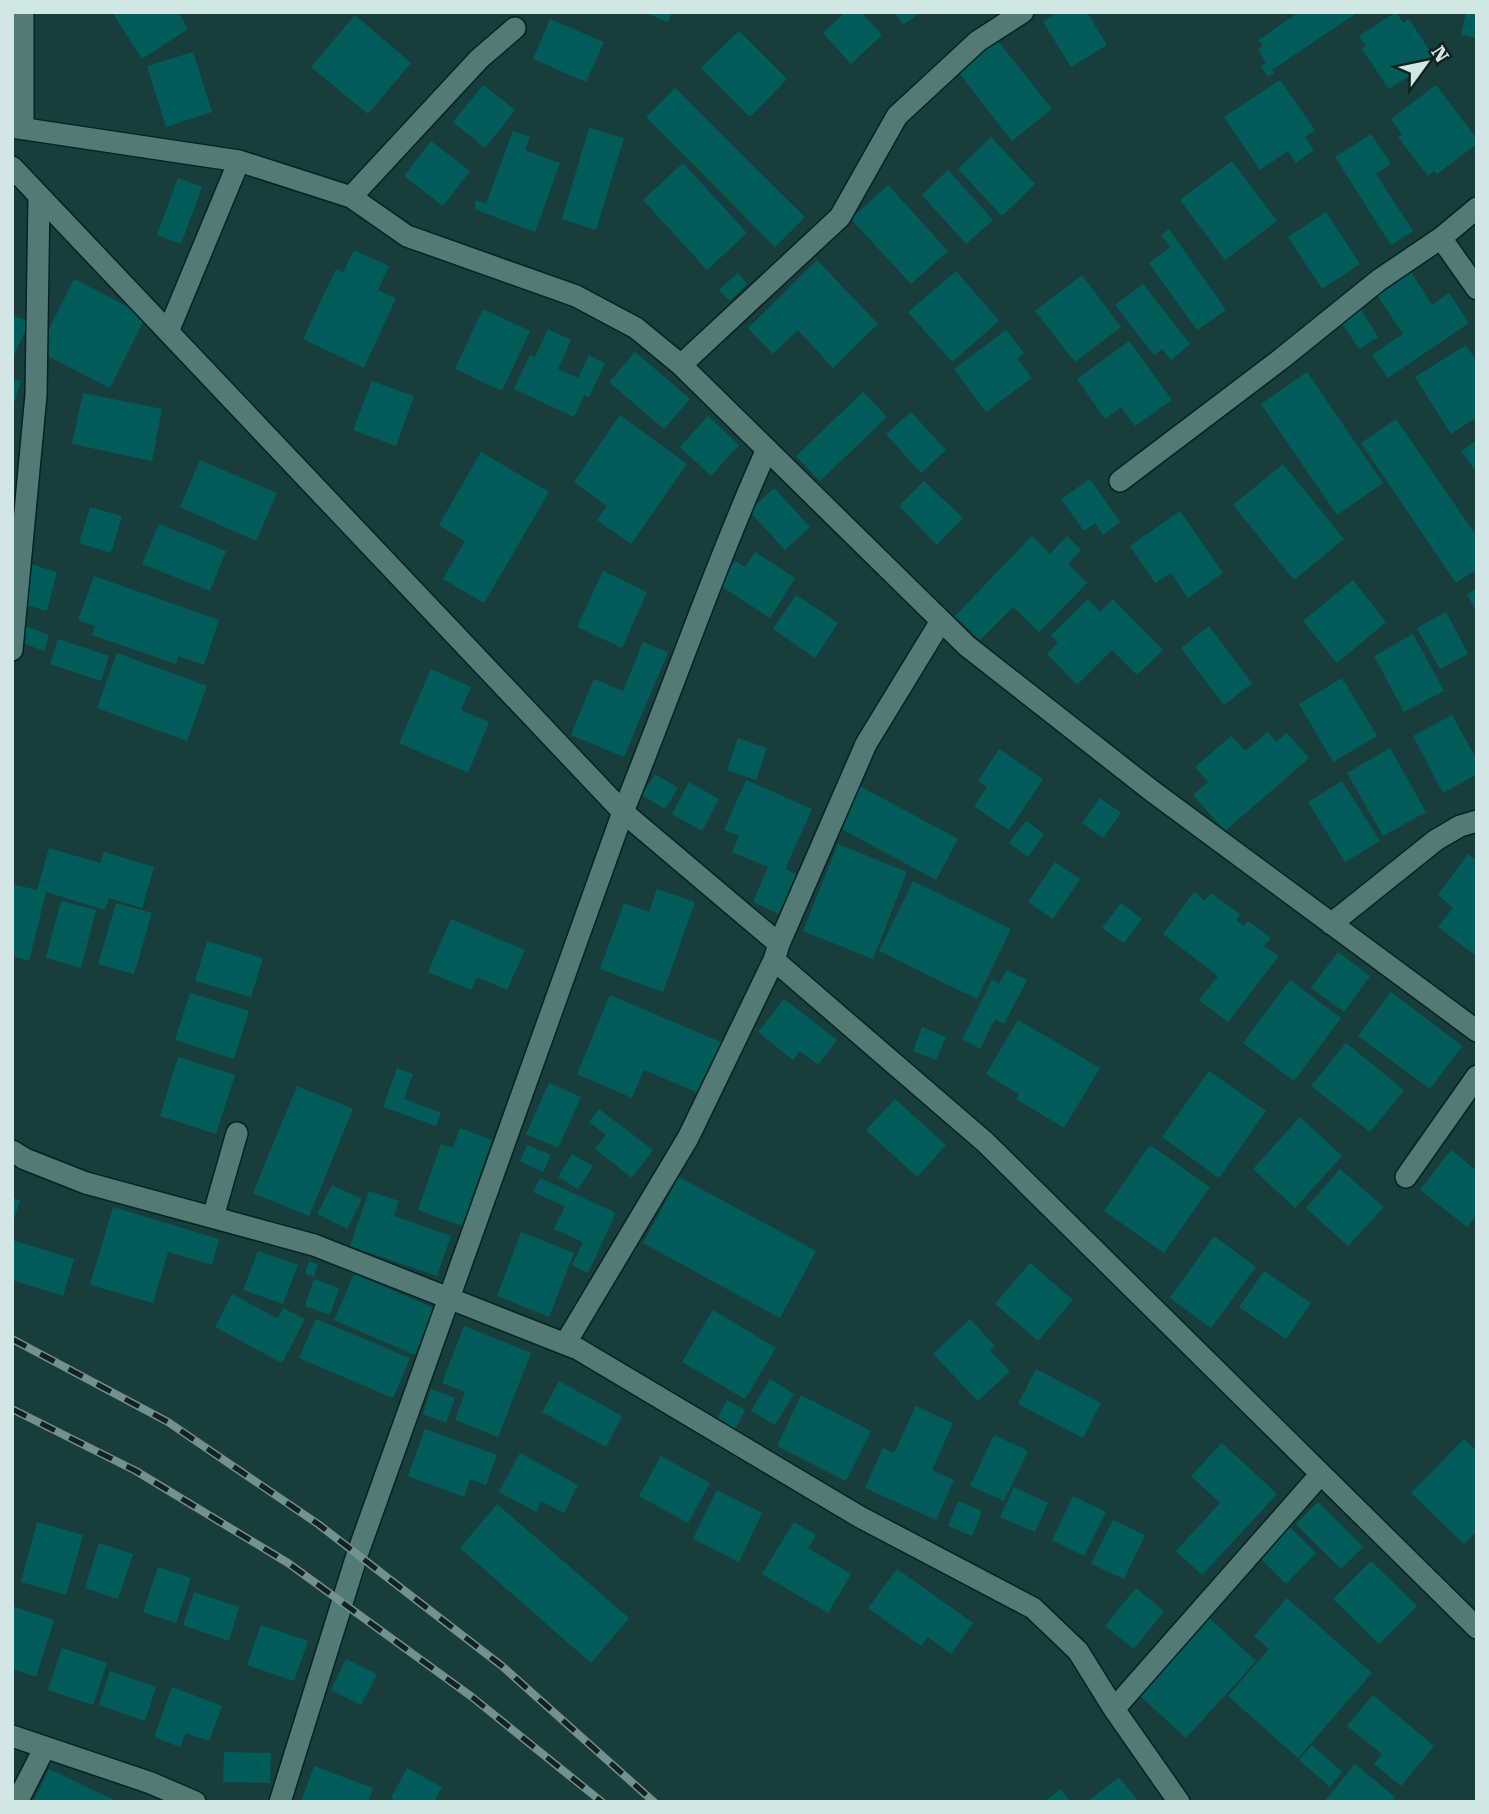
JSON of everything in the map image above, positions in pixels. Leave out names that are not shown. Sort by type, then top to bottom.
[{"type":"street","points":[[23,12],[17,128],[239,161],[351,197],[407,236],[576,296],[635,328],[681,365],[967,646],[1152,791],[1477,1031]]},
{"type":"street","points":[[681,365],[840,217],[897,116],[978,41],[1023,12]]},
{"type":"street","points":[[351,197],[479,59],[515,28]]},
{"type":"street","points":[[168,332],[239,161]]},
{"type":"street","points":[[12,167],[623,812],[985,1142],[1477,1628]]},
{"type":"street","points":[[12,650],[36,395],[39,196]]},
{"type":"street","points":[[1120,481],[1281,359],[1379,280],[1477,208]]},
{"type":"street","points":[[1441,237],[1477,289]]},
{"type":"street","points":[[279,1802],[357,1555],[623,812],[667,704],[737,516],[767,449]]},
{"type":"street","points":[[565,1344],[688,1138],[777,952],[866,744],[941,621]]},
{"type":"street","points":[[1331,924],[1436,840],[1460,826],[1477,821]]},
{"type":"street","points":[[1406,1177],[1477,1076]]},
{"type":"street","points":[[213,1217],[237,1133]]},
{"type":"street","points":[[12,1151],[25,1159],[86,1183],[314,1245],[578,1349],[860,1517],[1033,1608],[1078,1651],[1114,1709],[1179,1802]]},
{"type":"street","points":[[1114,1709],[1320,1475]]},
{"type":"street","points":[[12,1735],[151,1783],[195,1802]]},
{"type":"street","points":[[18,1802],[45,1747]]},
{"type":"building","points":[[112,12],[178,12],[188,29],[142,59]]},
{"type":"building","points":[[643,12],[672,12],[668,22]]},
{"type":"building","points":[[845,12],[861,12],[882,35],[851,64],[823,33]]},
{"type":"building","points":[[894,12],[921,12],[903,25]]},
{"type":"building","points":[[1059,12],[1087,12],[1107,45],[1071,67],[1043,22]]},
{"type":"building","points":[[1299,12],[1352,12],[1354,15],[1272,70],[1274,73],[1268,77],[1261,66],[1266,63],[1258,49],[1263,46],[1259,40]]},
{"type":"building","points":[[1396,12],[1403,23],[1409,19],[1435,59],[1389,89],[1362,49],[1366,46],[1359,36]]},
{"type":"building","points":[[1466,12],[1477,12],[1477,38],[1461,35]]},
{"type":"building","points":[[355,15],[411,63],[368,114],[311,67]]},
{"type":"building","points":[[550,19],[604,42],[586,82],[533,59]]},
{"type":"building","points":[[739,31],[787,79],[750,117],[701,68]]},
{"type":"building","points":[[997,40],[1052,109],[1012,141],[958,72]]},
{"type":"building","points":[[193,52],[212,112],[166,127],[147,66]]},
{"type":"building","points":[[1280,80],[1315,130],[1305,137],[1314,150],[1296,163],[1288,151],[1260,170],[1224,117]]},
{"type":"building","points":[[483,85],[515,110],[485,148],[453,122]]},
{"type":"building","points":[[1436,85],[1477,139],[1477,144],[1437,174],[1434,171],[1428,176],[1398,137],[1402,134],[1391,119]]},
{"type":"building","points":[[675,88],[805,217],[775,247],[646,117]]},
{"type":"building","points":[[589,128],[624,138],[596,230],[562,219]]},
{"type":"building","points":[[513,131],[530,137],[525,150],[560,163],[535,232],[474,209],[476,200],[486,204]]},
{"type":"building","points":[[1371,134],[1391,164],[1376,174],[1413,231],[1391,245],[1335,157]]},
{"type":"building","points":[[991,137],[1035,184],[1002,216],[958,169]]},
{"type":"building","points":[[431,141],[470,171],[443,206],[404,176]]},
{"type":"building","points":[[1232,161],[1277,221],[1225,260],[1180,200]]},
{"type":"building","points":[[683,163],[747,233],[707,270],[643,200]]},
{"type":"building","points":[[948,170],[993,220],[966,244],[922,195]]},
{"type":"building","points":[[178,178],[202,187],[181,244],[157,235]]},
{"type":"building","points":[[888,185],[948,251],[911,284],[851,219]]},
{"type":"building","points":[[1326,212],[1360,264],[1322,289],[1288,237]]},
{"type":"building","points":[[1169,229],[1226,310],[1197,330],[1149,263],[1170,247],[1161,235]]},
{"type":"building","points":[[354,250],[389,266],[378,290],[396,298],[364,368],[303,339],[336,269],[343,273]]},
{"type":"building","points":[[817,260],[878,324],[833,368],[798,330],[773,354],[748,328]]},
{"type":"building","points":[[956,271],[999,321],[952,362],[908,312]]},
{"type":"building","points":[[1411,272],[1432,305],[1449,293],[1469,323],[1388,378],[1372,355],[1403,334],[1377,295]]},
{"type":"building","points":[[738,273],[747,284],[730,301],[719,290]]},
{"type":"building","points":[[1082,275],[1121,327],[1075,362],[1035,311]]},
{"type":"building","points":[[74,279],[146,316],[110,388],[38,351]]},
{"type":"building","points":[[1143,284],[1190,344],[1171,360],[1162,349],[1154,355],[1115,305]]},
{"type":"building","points":[[483,309],[530,331],[502,391],[455,369]]},
{"type":"building","points":[[1361,310],[1378,337],[1359,349],[1341,322]]},
{"type":"building","points":[[12,315],[29,322],[12,360]]},
{"type":"building","points":[[548,329],[571,340],[558,369],[578,378],[589,355],[605,363],[589,397],[584,395],[574,417],[514,389],[530,355],[535,357]]},
{"type":"building","points":[[1006,330],[1024,353],[1017,358],[1032,378],[986,412],[954,369]]},
{"type":"building","points":[[1129,341],[1172,400],[1135,426],[1121,407],[1105,419],[1077,379]]},
{"type":"building","points":[[1466,345],[1477,362],[1477,417],[1451,434],[1415,377]]},
{"type":"building","points":[[635,352],[690,399],[664,429],[609,382]]},
{"type":"building","points":[[1307,372],[1383,483],[1337,515],[1261,404]]},
{"type":"building","points":[[12,379],[21,381],[13,407],[12,407]]},
{"type":"building","points":[[372,381],[414,396],[396,446],[353,430]]},
{"type":"building","points":[[863,392],[887,417],[820,481],[796,456]]},
{"type":"building","points":[[83,393],[162,409],[152,461],[72,444]]},
{"type":"building","points":[[911,412],[946,450],[921,473],[886,434]]},
{"type":"building","points":[[620,415],[687,464],[631,544],[597,520],[607,506],[574,482]]},
{"type":"building","points":[[708,416],[739,445],[711,476],[680,447]]},
{"type":"building","points":[[1396,419],[1477,537],[1477,569],[1456,583],[1361,443]]},
{"type":"building","points":[[1477,440],[1477,473],[1461,451]]},
{"type":"building","points":[[481,452],[549,492],[484,603],[443,579],[465,541],[439,525]]},
{"type":"building","points":[[200,460],[277,493],[256,541],[180,507]]},
{"type":"building","points":[[1283,464],[1344,539],[1294,580],[1233,505]]},
{"type":"building","points":[[1090,479],[1120,522],[1103,535],[1095,523],[1084,531],[1061,499]]},
{"type":"building","points":[[924,481],[963,518],[937,545],[899,506]]},
{"type":"building","points":[[774,488],[810,527],[785,550],[749,511]]},
{"type":"building","points":[[90,507],[122,516],[111,553],[79,543]]},
{"type":"building","points":[[1180,511],[1223,573],[1188,598],[1171,573],[1155,583],[1130,546]]},
{"type":"building","points":[[159,524],[226,551],[210,591],[142,564]]},
{"type":"building","points":[[1032,536],[1050,554],[1067,536],[1081,550],[1068,564],[1087,583],[1039,632],[1013,607],[980,640],[955,616]]},
{"type":"building","points":[[755,552],[795,578],[770,618],[719,585],[735,561],[745,567]]},
{"type":"building","points":[[30,564],[57,572],[47,611],[19,603]]},
{"type":"building","points":[[603,571],[647,592],[622,648],[577,627]]},
{"type":"building","points":[[94,576],[219,620],[204,665],[178,656],[176,664],[92,635],[95,626],[78,620]]},
{"type":"building","points":[[1353,580],[1386,622],[1337,663],[1303,621]]},
{"type":"building","points":[[1477,589],[1477,613],[1467,594]]},
{"type":"building","points":[[796,595],[838,623],[815,658],[773,629]]},
{"type":"building","points":[[1088,599],[1100,612],[1113,599],[1163,650],[1137,675],[1112,650],[1077,685],[1047,654],[1058,643],[1051,635]]},
{"type":"building","points":[[1446,612],[1468,654],[1440,669],[1417,628]]},
{"type":"building","points":[[23,625],[49,635],[44,651],[17,641]]},
{"type":"building","points":[[1209,626],[1252,683],[1224,705],[1181,648]]},
{"type":"building","points":[[1413,634],[1444,691],[1404,712],[1374,656]]},
{"type":"building","points":[[58,639],[109,656],[101,681],[50,664]]},
{"type":"building","points":[[643,642],[668,652],[624,757],[571,735],[594,679],[623,691]]},
{"type":"building","points":[[117,653],[207,686],[187,741],[97,708]]},
{"type":"building","points":[[431,669],[471,687],[461,710],[489,722],[468,773],[399,743]]},
{"type":"building","points":[[1342,678],[1377,736],[1333,762],[1299,704]]},
{"type":"building","points":[[1452,715],[1477,760],[1477,774],[1443,793],[1413,736]]},
{"type":"building","points":[[1268,732],[1276,742],[1287,733],[1309,758],[1225,831],[1193,795],[1208,782],[1195,767],[1231,736],[1245,751]]},
{"type":"building","points":[[738,738],[767,748],[756,780],[727,770]]},
{"type":"building","points":[[1390,748],[1426,812],[1383,836],[1347,773]]},
{"type":"building","points":[[999,749],[1043,779],[1009,830],[974,806],[987,787],[978,781]]},
{"type":"building","points":[[655,774],[678,788],[665,809],[642,795]]},
{"type":"building","points":[[746,780],[812,809],[785,869],[796,874],[779,914],[753,902],[768,867],[732,852],[739,836],[724,830]]},
{"type":"building","points":[[1342,781],[1380,841],[1345,862],[1308,802]]},
{"type":"building","points":[[689,782],[719,799],[702,831],[672,814]]},
{"type":"building","points":[[858,785],[958,839],[936,880],[836,826]]},
{"type":"building","points":[[1100,798],[1121,813],[1103,838],[1082,823]]},
{"type":"building","points":[[1026,821],[1044,834],[1028,857],[1009,843]]},
{"type":"building","points":[[838,844],[907,872],[873,959],[803,931]]},
{"type":"building","points":[[49,848],[100,863],[104,852],[154,867],[142,908],[109,898],[105,910],[46,892],[29,961],[12,956],[12,884],[37,890]]},
{"type":"building","points":[[1468,854],[1477,861],[1475,955],[1438,927],[1453,908],[1438,895]]},
{"type":"building","points":[[1055,862],[1080,879],[1053,919],[1028,902]]},
{"type":"building","points":[[913,881],[1011,929],[977,999],[879,951]]},
{"type":"building","points":[[657,889],[695,902],[663,992],[600,969],[624,903],[649,912]]},
{"type":"building","points":[[1194,892],[1205,901],[1211,893],[1240,914],[1236,920],[1244,926],[1248,921],[1271,938],[1264,946],[1279,956],[1228,1022],[1199,1000],[1218,976],[1163,934]]},
{"type":"building","points":[[61,901],[96,910],[81,968],[46,958]]},
{"type":"building","points":[[116,903],[152,913],[134,974],[98,964]]},
{"type":"building","points":[[1121,903],[1142,919],[1124,943],[1102,928]]},
{"type":"building","points":[[451,919],[525,950],[507,990],[477,977],[471,990],[428,972]]},
{"type":"building","points":[[207,941],[263,958],[251,997],[195,981]]},
{"type":"building","points":[[1338,952],[1370,976],[1344,1012],[1311,988]]},
{"type":"building","points":[[1007,970],[1027,980],[1004,1024],[995,1019],[980,1049],[962,1039],[992,980],[999,984]]},
{"type":"building","points":[[1290,980],[1341,1018],[1294,1081],[1243,1043]]},
{"type":"building","points":[[1391,992],[1462,1046],[1430,1089],[1358,1036]]},
{"type":"building","points":[[190,993],[249,1011],[234,1059],[175,1040]]},
{"type":"building","points":[[610,995],[723,1043],[701,1094],[644,1070],[632,1098],[577,1074]]},
{"type":"building","points":[[784,999],[837,1040],[818,1065],[800,1051],[793,1060],[758,1032]]},
{"type":"building","points":[[1018,1020],[1100,1068],[1064,1128],[1016,1099],[1019,1094],[986,1074]]},
{"type":"building","points":[[922,1027],[946,1037],[936,1060],[913,1051]]},
{"type":"building","points":[[1346,1043],[1404,1090],[1370,1132],[1311,1086]]},
{"type":"building","points":[[178,1057],[235,1075],[216,1134],[160,1116]]},
{"type":"building","points":[[397,1068],[413,1074],[404,1099],[441,1113],[436,1126],[383,1107]]},
{"type":"building","points":[[1209,1071],[1266,1111],[1219,1178],[1162,1137]]},
{"type":"building","points":[[549,1083],[581,1097],[558,1148],[526,1134]]},
{"type":"building","points":[[297,1086],[353,1109],[309,1216],[253,1193]]},
{"type":"building","points":[[895,1099],[946,1145],[917,1177],[866,1130]]},
{"type":"building","points":[[599,1109],[653,1150],[632,1178],[595,1149],[606,1135],[589,1122]]},
{"type":"building","points":[[1300,1117],[1342,1156],[1295,1208],[1253,1169]]},
{"type":"building","points":[[460,1128],[492,1140],[462,1226],[418,1210],[441,1144],[453,1148]]},
{"type":"building","points":[[527,1145],[551,1155],[543,1172],[520,1161]]},
{"type":"building","points":[[1150,1145],[1210,1187],[1164,1253],[1104,1211]]},
{"type":"building","points":[[1451,1150],[1477,1171],[1477,1214],[1467,1227],[1420,1190]]},
{"type":"building","points":[[572,1154],[593,1166],[578,1189],[558,1177]]},
{"type":"building","points":[[1340,1169],[1384,1207],[1348,1246],[1306,1208]]},
{"type":"building","points":[[679,1177],[816,1251],[780,1318],[643,1243]]},
{"type":"building","points":[[540,1178],[616,1213],[588,1273],[572,1265],[583,1242],[554,1229],[565,1206],[533,1192]]},
{"type":"building","points":[[332,1185],[362,1199],[347,1229],[317,1214]]},
{"type":"building","points":[[369,1191],[399,1201],[394,1216],[451,1236],[437,1276],[350,1246]]},
{"type":"building","points":[[12,1198],[20,1200],[13,1222],[12,1222]]},
{"type":"building","points":[[113,1207],[219,1239],[212,1265],[168,1252],[153,1303],[90,1285]]},
{"type":"building","points":[[521,1232],[574,1253],[549,1317],[497,1296]]},
{"type":"building","points":[[1214,1236],[1256,1267],[1211,1328],[1170,1298]]},
{"type":"building","points":[[12,1240],[74,1259],[63,1296],[12,1280]]},
{"type":"building","points":[[258,1251],[298,1265],[283,1304],[243,1290]]},
{"type":"building","points":[[309,1261],[318,1264],[314,1277],[305,1274]]},
{"type":"building","points":[[1030,1263],[1073,1300],[1038,1341],[995,1304]]},
{"type":"building","points":[[1264,1271],[1311,1303],[1286,1339],[1239,1307]]},
{"type":"building","points":[[354,1274],[434,1308],[415,1355],[334,1320]]},
{"type":"building","points":[[314,1279],[339,1288],[330,1315],[305,1306]]},
{"type":"building","points":[[232,1294],[278,1319],[283,1308],[305,1319],[282,1363],[215,1327]]},
{"type":"building","points":[[713,1310],[776,1348],[745,1399],[682,1362]]},
{"type":"building","points":[[316,1319],[410,1358],[393,1398],[299,1358]]},
{"type":"building","points":[[970,1319],[995,1346],[990,1351],[1010,1371],[978,1401],[933,1354]]},
{"type":"building","points":[[464,1326],[531,1353],[498,1437],[455,1420],[465,1392],[442,1383]]},
{"type":"building","points":[[1036,1369],[1101,1403],[1083,1438],[1018,1404]]},
{"type":"building","points":[[770,1379],[794,1394],[775,1425],[751,1411]]},
{"type":"building","points":[[559,1381],[622,1416],[606,1447],[542,1412]]},
{"type":"building","points":[[431,1389],[455,1398],[446,1423],[423,1414]]},
{"type":"building","points":[[801,1395],[871,1431],[846,1481],[777,1446]]},
{"type":"building","points":[[727,1400],[745,1410],[734,1431],[716,1421]]},
{"type":"building","points":[[916,1406],[953,1423],[932,1470],[954,1480],[936,1520],[865,1488],[883,1448],[894,1453]]},
{"type":"building","points":[[425,1429],[497,1455],[486,1485],[470,1479],[464,1497],[408,1476]]},
{"type":"building","points":[[994,1435],[1028,1451],[1004,1501],[970,1486]]},
{"type":"building","points":[[1464,1439],[1477,1451],[1477,1531],[1464,1544],[1411,1493]]},
{"type":"building","points":[[1222,1443],[1277,1494],[1202,1575],[1176,1551],[1220,1503],[1191,1476]]},
{"type":"building","points":[[520,1453],[578,1485],[564,1513],[541,1501],[536,1512],[499,1492]]},
{"type":"building","points":[[661,1456],[710,1483],[688,1523],[639,1496]]},
{"type":"building","points":[[1014,1487],[1048,1503],[1035,1532],[1000,1517]]},
{"type":"building","points":[[717,1490],[762,1513],[739,1562],[693,1539]]},
{"type":"building","points":[[1073,1496],[1106,1512],[1084,1556],[1052,1540]]},
{"type":"building","points":[[958,1501],[982,1511],[972,1536],[948,1526]]},
{"type":"building","points":[[1318,1502],[1363,1547],[1341,1569],[1296,1524]]},
{"type":"building","points":[[497,1504],[629,1618],[591,1663],[460,1548]]},
{"type":"building","points":[[1113,1520],[1145,1535],[1124,1579],[1091,1564]]},
{"type":"building","points":[[37,1522],[83,1535],[66,1595],[21,1582]]},
{"type":"building","points":[[794,1522],[816,1535],[808,1548],[851,1574],[828,1613],[762,1574]]},
{"type":"building","points":[[1289,1526],[1316,1553],[1286,1584],[1259,1557]]},
{"type":"building","points":[[99,1543],[133,1554],[118,1599],[85,1588]]},
{"type":"building","points":[[1371,1561],[1417,1606],[1379,1644],[1333,1599]]},
{"type":"building","points":[[158,1567],[191,1578],[176,1623],[143,1612]]},
{"type":"building","points":[[897,1569],[973,1623],[951,1654],[928,1637],[921,1646],[868,1608]]},
{"type":"building","points":[[1136,1588],[1164,1611],[1134,1649],[1105,1626]]},
{"type":"building","points":[[194,1592],[239,1607],[229,1641],[183,1625]]},
{"type":"building","points":[[1287,1598],[1372,1673],[1298,1758],[1228,1696],[1269,1649],[1254,1636]]},
{"type":"building","points":[[12,1606],[54,1620],[36,1677],[12,1669]]},
{"type":"building","points":[[1209,1618],[1256,1661],[1186,1738],[1138,1694]]},
{"type":"building","points":[[261,1625],[308,1641],[294,1681],[247,1665]]},
{"type":"building","points":[[62,1648],[107,1663],[93,1705],[48,1690]]},
{"type":"building","points":[[346,1659],[377,1674],[361,1705],[331,1690]]},
{"type":"building","points":[[110,1671],[156,1687],[145,1721],[99,1705]]},
{"type":"building","points":[[172,1687],[222,1706],[209,1741],[186,1733],[180,1747],[154,1737]]},
{"type":"building","points":[[1373,1695],[1434,1746],[1401,1786],[1374,1764],[1382,1754],[1347,1726]]},
{"type":"building","points":[[1312,1745],[1342,1772],[1330,1787],[1299,1760]]},
{"type":"building","points":[[224,1752],[271,1753],[270,1783],[223,1782]]},
{"type":"building","points":[[1355,1764],[1395,1797],[1391,1802],[1324,1802]]},
{"type":"building","points":[[314,1766],[373,1788],[368,1802],[301,1802]]},
{"type":"building","points":[[407,1768],[442,1787],[434,1802],[398,1802],[391,1798]]},
{"type":"building","points":[[49,1769],[114,1800],[33,1802]]},
{"type":"building","points":[[1119,1777],[1139,1802],[1087,1802]]},
{"type":"building","points":[[1061,1789],[1070,1802],[1044,1802]]},
{"type":"railway","points":[[12,1339],[168,1422],[318,1524],[502,1666],[654,1802]]},
{"type":"railway","points":[[12,1409],[136,1471],[288,1563],[472,1697],[602,1802]]}]
